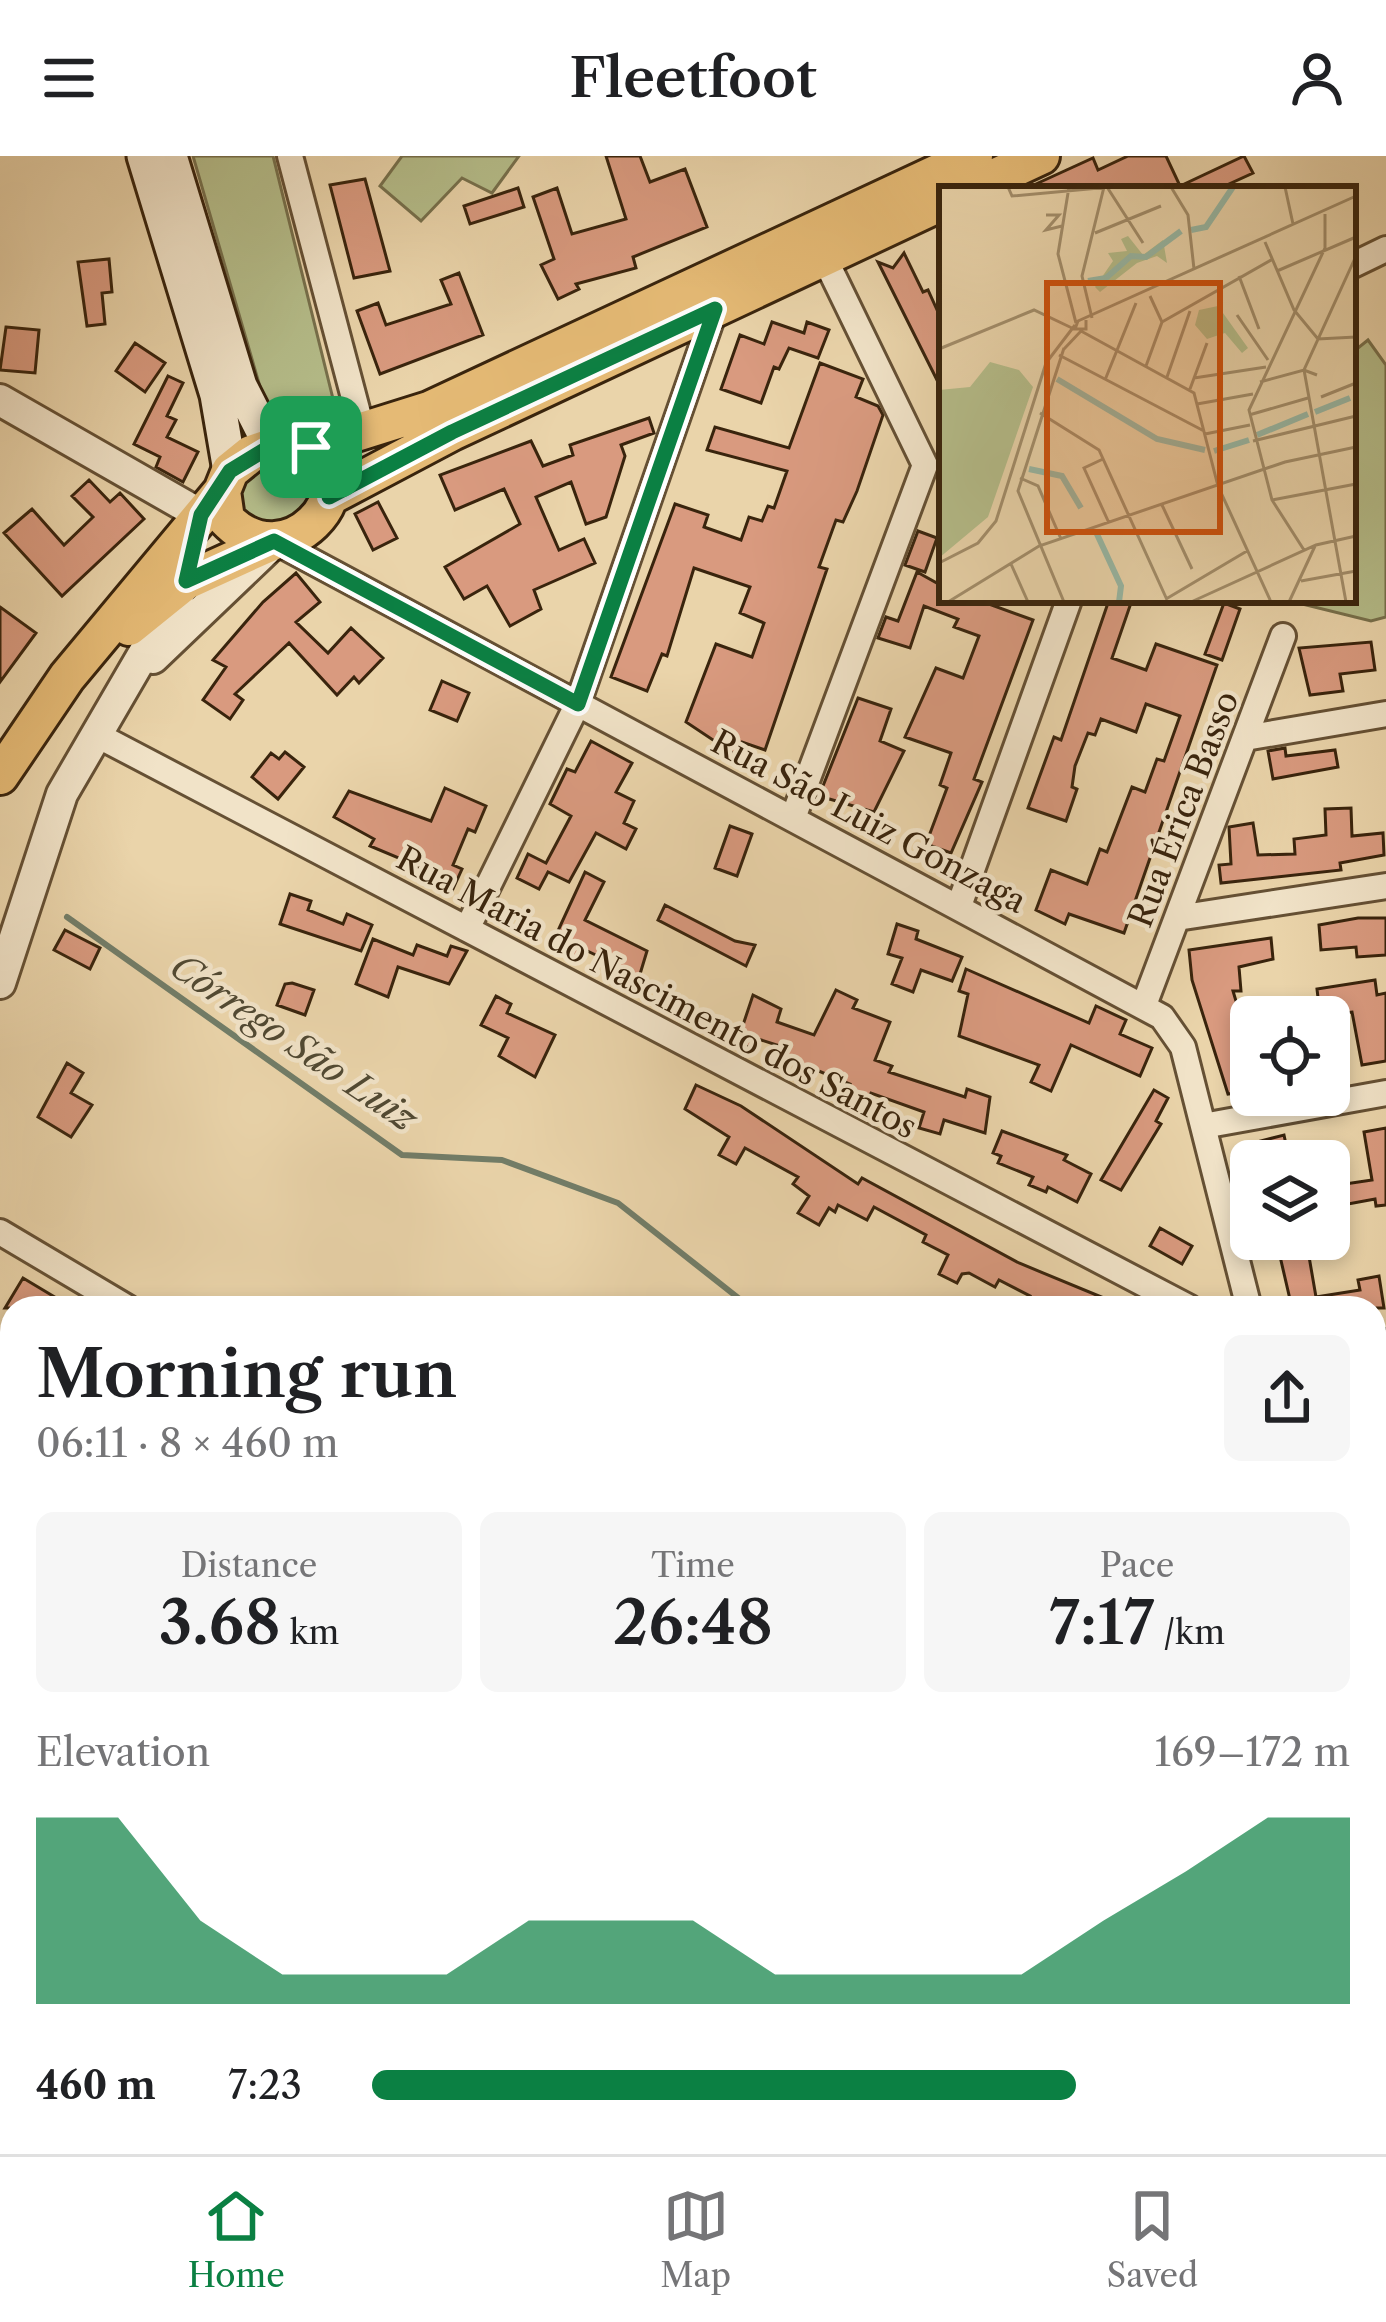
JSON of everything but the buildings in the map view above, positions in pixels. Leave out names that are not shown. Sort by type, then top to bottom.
[{"type":"main road","points":[[144,156],[217,395],[218,492],[226,518],[235,528],[274,541]]},
{"type":"main road","points":[[170,156],[240,386],[271,446]]},
{"type":"main road","points":[[0,776],[33,721],[218,492],[271,446],[311,447],[465,394],[974,156]]},
{"type":"main road","points":[[976,186],[1041,156]]},
{"type":"main road","points":[[33,721],[144,613],[186,581],[312,525],[329,497],[452,432],[939,203]]},
{"type":"main road","points":[[311,447],[328,465],[329,497]]},
{"type":"main road","points":[[186,581],[218,492]]},
{"type":"street","points":[[290,156],[362,432]]},
{"type":"street","points":[[1356,264],[1386,249]]},
{"type":"street","points":[[793,818],[933,461],[824,257]]},
{"type":"street","points":[[467,929],[578,704],[715,309]]},
{"type":"street","points":[[0,400],[160,490],[196,496],[218,492]]},
{"type":"street","points":[[132,679],[274,541]]},
{"type":"street","name":"Rua São Luiz Gonzaga","points":[[274,541],[1144,1005],[1177,1033],[1246,1296]]},
{"type":"street","points":[[0,983],[45,837],[94,734],[132,679],[186,581]]},
{"type":"street","points":[[959,906],[1068,603]]},
{"type":"street","name":"Rua Érica Basso","points":[[1144,1005],[1282,636]]},
{"type":"street","points":[[1245,737],[1386,714]]},
{"type":"street","name":"Rua Maria do Nascimento dos Santos","points":[[94,734],[1167,1296]]},
{"type":"street","points":[[1177,918],[1386,886]]},
{"type":"street","points":[[1203,1126],[1386,1093]]},
{"type":"street","points":[[0,1232],[108,1296]]},
{"type":"green space","points":[[193,156],[273,156],[338,419],[272,428]]},
{"type":"green space","points":[[402,156],[519,156],[492,193],[462,178],[421,221],[380,186]]},
{"type":"green space","points":[[1368,340],[1386,365],[1386,617],[1371,621],[1298,603],[1356,603],[1356,350]]},
{"type":"green space","points":[[306,452],[324,501],[271,531],[236,505],[250,470]]},
{"type":"waterway","name":"Córrego São Luiz","points":[[67,917],[402,1155],[502,1160],[618,1203],[736,1296]]},
{"type":"route","points":[[715,309],[578,704],[274,541],[186,581],[201,515],[222,491],[230,471],[271,446],[299,443],[311,447],[328,465],[329,497],[452,432],[715,309]]}]
